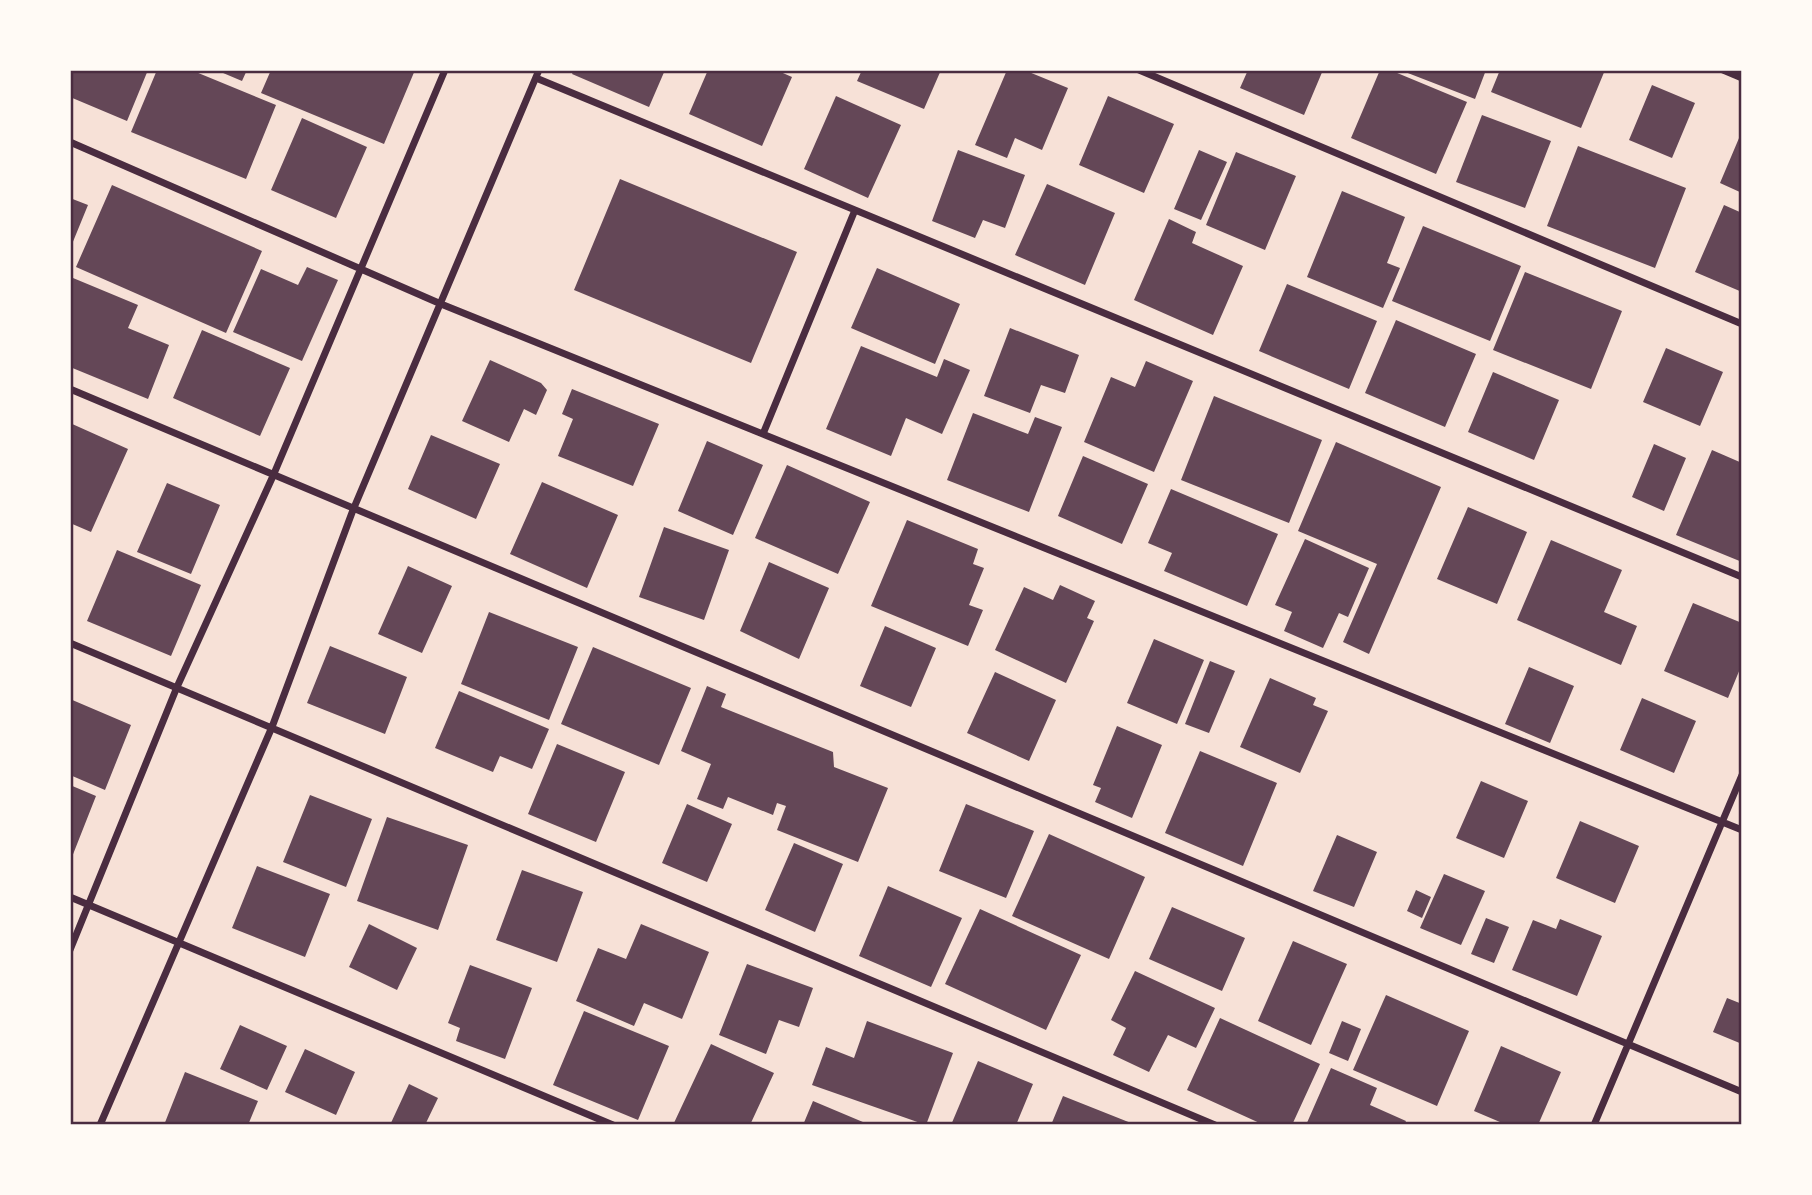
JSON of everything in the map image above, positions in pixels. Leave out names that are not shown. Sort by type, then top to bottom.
[{"type":"street","points":[[70,950],[177,687],[273,476],[445,70]]},
{"type":"street","points":[[1139,70],[1742,324]]},
{"type":"street","points":[[1723,70],[1742,78]]},
{"type":"street","points":[[100,1125],[272,727],[353,510],[538,74],[855,210],[1742,578]]},
{"type":"street","points":[[70,142],[362,267],[441,304],[1742,830]]},
{"type":"street","points":[[763,434],[855,210]]},
{"type":"street","points":[[70,390],[1742,1092]]},
{"type":"street","points":[[70,643],[1215,1125]]},
{"type":"street","points":[[1594,1125],[1742,775]]},
{"type":"street","points":[[70,897],[613,1125]]},
{"type":"building","points":[[70,70],[148,70],[127,121],[70,97]]},
{"type":"building","points":[[157,70],[191,70],[276,105],[246,179],[131,132]]},
{"type":"building","points":[[216,70],[247,70],[242,81]]},
{"type":"building","points":[[271,70],[415,70],[384,144],[261,93]]},
{"type":"building","points":[[574,70],[665,70],[649,107],[572,74]]},
{"type":"building","points":[[708,70],[776,70],[792,77],[762,146],[689,114]]},
{"type":"building","points":[[862,70],[941,70],[924,109],[857,81]]},
{"type":"building","points":[[1007,70],[1024,70],[1068,88],[1042,150],[1015,138],[1007,158],[975,145]]},
{"type":"building","points":[[1248,70],[1323,70],[1304,115],[1240,88]]},
{"type":"building","points":[[1380,70],[1390,70],[1467,102],[1436,174],[1351,138]]},
{"type":"building","points":[[1400,70],[1486,70],[1475,99]]},
{"type":"building","points":[[1500,70],[1605,70],[1581,128],[1491,92]]},
{"type":"building","points":[[1652,85],[1695,103],[1672,158],[1629,140]]},
{"type":"building","points":[[836,96],[901,125],[868,198],[804,169]]},
{"type":"building","points":[[1108,96],[1174,124],[1144,193],[1079,165]]},
{"type":"building","points":[[1482,115],[1551,141],[1525,208],[1456,182]]},
{"type":"building","points":[[302,118],[367,147],[336,218],[271,190]]},
{"type":"building","points":[[1742,131],[1742,193],[1720,183]]},
{"type":"building","points":[[1578,146],[1686,188],[1655,268],[1547,226]]},
{"type":"building","points":[[958,150],[1025,175],[1005,228],[983,220],[975,238],[932,221]]},
{"type":"building","points":[[1199,150],[1227,162],[1201,220],[1174,209]]},
{"type":"building","points":[[1236,152],[1296,176],[1265,250],[1206,225]]},
{"type":"building","points":[[620,179],[797,252],[751,363],[574,290]]},
{"type":"building","points":[[1047,184],[1115,213],[1085,285],[1015,255]]},
{"type":"building","points":[[112,185],[262,251],[226,333],[76,267]]},
{"type":"building","points":[[1342,191],[1405,217],[1387,263],[1400,268],[1383,308],[1307,277]]},
{"type":"building","points":[[70,198],[88,205],[70,249]]},
{"type":"building","points":[[1724,205],[1742,213],[1742,292],[1695,272]]},
{"type":"building","points":[[1169,219],[1196,232],[1192,243],[1243,266],[1213,335],[1134,300]]},
{"type":"building","points":[[1423,226],[1521,266],[1490,341],[1392,301]]},
{"type":"building","points":[[307,267],[338,280],[302,361],[233,332],[261,269],[298,285]]},
{"type":"building","points":[[877,268],[960,304],[935,364],[851,328]]},
{"type":"building","points":[[1525,272],[1622,311],[1591,389],[1493,350]]},
{"type":"building","points":[[73,278],[138,305],[128,328],[169,345],[148,399],[70,367],[70,284]]},
{"type":"building","points":[[1287,284],[1377,321],[1349,389],[1259,351]]},
{"type":"building","points":[[1396,320],[1476,354],[1445,427],[1365,393]]},
{"type":"building","points":[[1010,328],[1079,355],[1065,393],[1041,385],[1030,413],[984,396]]},
{"type":"building","points":[[202,330],[290,368],[260,436],[173,398]]},
{"type":"building","points":[[861,346],[937,377],[944,359],[970,370],[942,434],[906,418],[891,456],[826,429]]},
{"type":"building","points":[[1666,348],[1723,372],[1700,426],[1643,402]]},
{"type":"building","points":[[490,360],[541,383],[547,390],[536,415],[524,409],[509,442],[462,421]]},
{"type":"building","points":[[1146,361],[1193,381],[1154,472],[1084,442],[1111,377],[1135,387]]},
{"type":"building","points":[[1493,372],[1559,400],[1534,460],[1468,432]]},
{"type":"building","points":[[572,389],[659,424],[633,486],[558,456],[573,419],[562,414]]},
{"type":"building","points":[[1214,396],[1322,440],[1289,523],[1181,480]]},
{"type":"building","points":[[973,413],[1028,434],[1035,417],[1062,427],[1029,512],[947,480]]},
{"type":"building","points":[[70,423],[128,449],[91,532],[70,523]]},
{"type":"building","points":[[431,435],[500,464],[476,519],[408,489]]},
{"type":"building","points":[[707,441],[763,465],[733,535],[678,511]]},
{"type":"building","points":[[1336,442],[1441,487],[1369,654],[1343,642],[1377,564],[1298,531]]},
{"type":"building","points":[[1654,444],[1686,458],[1664,511],[1632,497]]},
{"type":"building","points":[[1712,450],[1742,463],[1742,562],[1676,535]]},
{"type":"building","points":[[1083,456],[1148,484],[1122,544],[1058,516]]},
{"type":"building","points":[[787,465],[870,502],[838,574],[755,538]]},
{"type":"building","points":[[542,482],[618,515],[587,588],[510,554]]},
{"type":"building","points":[[167,483],[220,505],[191,574],[137,552]]},
{"type":"building","points":[[1171,489],[1278,534],[1247,606],[1164,571],[1172,553],[1148,543]]},
{"type":"building","points":[[1468,507],[1527,532],[1497,604],[1437,579]]},
{"type":"building","points":[[907,520],[978,549],[973,564],[984,568],[969,605],[983,610],[968,646],[871,606]]},
{"type":"building","points":[[664,527],[729,550],[704,620],[639,597]]},
{"type":"building","points":[[1305,539],[1369,568],[1348,617],[1339,613],[1323,648],[1284,631],[1292,612],[1275,605]]},
{"type":"building","points":[[1551,540],[1622,570],[1604,612],[1637,626],[1621,665],[1517,620]]},
{"type":"building","points":[[117,550],[201,585],[171,656],[87,621]]},
{"type":"building","points":[[769,562],[829,588],[799,659],[740,631]]},
{"type":"building","points":[[408,566],[452,586],[422,653],[378,634]]},
{"type":"building","points":[[1060,585],[1095,601],[1087,618],[1094,621],[1066,683],[995,650],[1024,587],[1053,600]]},
{"type":"building","points":[[1693,603],[1742,623],[1742,664],[1728,698],[1664,671]]},
{"type":"building","points":[[489,612],[578,647],[549,720],[461,684]]},
{"type":"building","points":[[885,626],[936,648],[911,707],[860,686]]},
{"type":"building","points":[[1154,639],[1204,660],[1177,724],[1127,703]]},
{"type":"building","points":[[330,646],[407,677],[385,734],[307,703]]},
{"type":"building","points":[[593,647],[691,688],[659,765],[561,724]]},
{"type":"building","points":[[1210,661],[1235,671],[1209,733],[1185,724]]},
{"type":"building","points":[[1529,667],[1574,686],[1550,743],[1505,724]]},
{"type":"building","points":[[995,672],[1056,700],[1029,761],[967,733]]},
{"type":"building","points":[[1270,678],[1316,698],[1313,705],[1328,711],[1300,773],[1240,747]]},
{"type":"building","points":[[707,686],[726,694],[721,707],[833,752],[834,767],[888,788],[858,862],[777,830],[786,806],[777,803],[773,815],[728,797],[723,809],[697,799],[711,764],[681,751]]},
{"type":"building","points":[[459,691],[549,729],[532,769],[500,756],[493,772],[435,748]]},
{"type":"building","points":[[1642,698],[1696,721],[1674,773],[1620,750]]},
{"type":"building","points":[[70,699],[131,725],[105,790],[70,775]]},
{"type":"building","points":[[1117,726],[1162,745],[1132,818],[1095,802],[1101,788],[1093,785]]},
{"type":"building","points":[[557,744],[625,772],[596,842],[528,814]]},
{"type":"building","points":[[1200,751],[1277,783],[1243,866],[1165,833]]},
{"type":"building","points":[[1481,781],[1528,801],[1504,858],[1456,838]]},
{"type":"building","points":[[70,785],[96,796],[70,862]]},
{"type":"building","points":[[310,795],[372,819],[346,887],[283,862]]},
{"type":"building","points":[[687,804],[732,824],[707,882],[662,863]]},
{"type":"building","points":[[966,804],[1034,831],[1006,898],[939,871]]},
{"type":"building","points":[[387,817],[468,845],[438,930],[357,901]]},
{"type":"building","points":[[1580,821],[1639,846],[1615,903],[1556,878]]},
{"type":"building","points":[[1049,834],[1145,877],[1109,959],[1012,916]]},
{"type":"building","points":[[1337,835],[1377,852],[1354,907],[1313,891]]},
{"type":"building","points":[[794,843],[843,864],[815,932],[765,910]]},
{"type":"building","points":[[257,866],[330,894],[305,957],[232,928]]},
{"type":"building","points":[[522,870],[583,892],[557,962],[496,940]]},
{"type":"building","points":[[1444,874],[1485,891],[1461,945],[1420,928]]},
{"type":"building","points":[[888,886],[962,918],[931,987],[859,956]]},
{"type":"building","points":[[1416,890],[1431,897],[1422,918],[1407,911]]},
{"type":"building","points":[[1172,907],[1245,938],[1222,991],[1149,959]]},
{"type":"building","points":[[980,909],[1081,955],[1046,1030],[945,984]]},
{"type":"building","points":[[1486,918],[1509,927],[1494,963],[1471,954]]},
{"type":"building","points":[[1560,919],[1602,936],[1577,996],[1512,970],[1533,920],[1556,929]]},
{"type":"building","points":[[369,924],[417,948],[397,990],[349,967]]},
{"type":"building","points":[[641,924],[709,952],[682,1019],[644,1003],[634,1026],[576,1001],[598,948],[626,959]]},
{"type":"building","points":[[1293,941],[1347,964],[1311,1045],[1258,1021]]},
{"type":"building","points":[[747,964],[813,988],[799,1027],[779,1020],[766,1054],[719,1035]]},
{"type":"building","points":[[470,965],[532,988],[505,1059],[456,1041],[460,1028],[448,1023]]},
{"type":"building","points":[[1135,971],[1215,1008],[1196,1048],[1168,1035],[1149,1072],[1113,1055],[1126,1028],[1111,1020]]},
{"type":"building","points":[[1386,995],[1469,1031],[1437,1106],[1353,1070]]},
{"type":"building","points":[[1727,998],[1742,1004],[1742,1044],[1713,1032]]},
{"type":"building","points":[[584,1011],[669,1046],[638,1120],[553,1085]]},
{"type":"building","points":[[1220,1018],[1320,1064],[1292,1125],[1264,1125],[1187,1090]]},
{"type":"building","points":[[867,1021],[953,1053],[926,1125],[812,1085],[826,1047],[854,1058]]},
{"type":"building","points":[[1342,1021],[1361,1029],[1348,1061],[1329,1053]]},
{"type":"building","points":[[240,1025],[287,1046],[267,1090],[220,1069]]},
{"type":"building","points":[[711,1044],[774,1073],[750,1125],[673,1125]]},
{"type":"building","points":[[1501,1046],[1561,1072],[1538,1125],[1507,1125],[1474,1111]]},
{"type":"building","points":[[305,1049],[355,1072],[336,1115],[285,1092]]},
{"type":"building","points":[[978,1061],[1033,1084],[1016,1125],[951,1125]]},
{"type":"building","points":[[1331,1068],[1377,1088],[1370,1105],[1406,1121],[1404,1125],[1306,1125]]},
{"type":"building","points":[[185,1072],[258,1101],[248,1125],[164,1125]]},
{"type":"building","points":[[409,1084],[438,1098],[425,1125],[390,1125]]},
{"type":"building","points":[[1063,1096],[1136,1125],[1051,1125]]},
{"type":"building","points":[[813,1101],[870,1125],[803,1125]]}]
